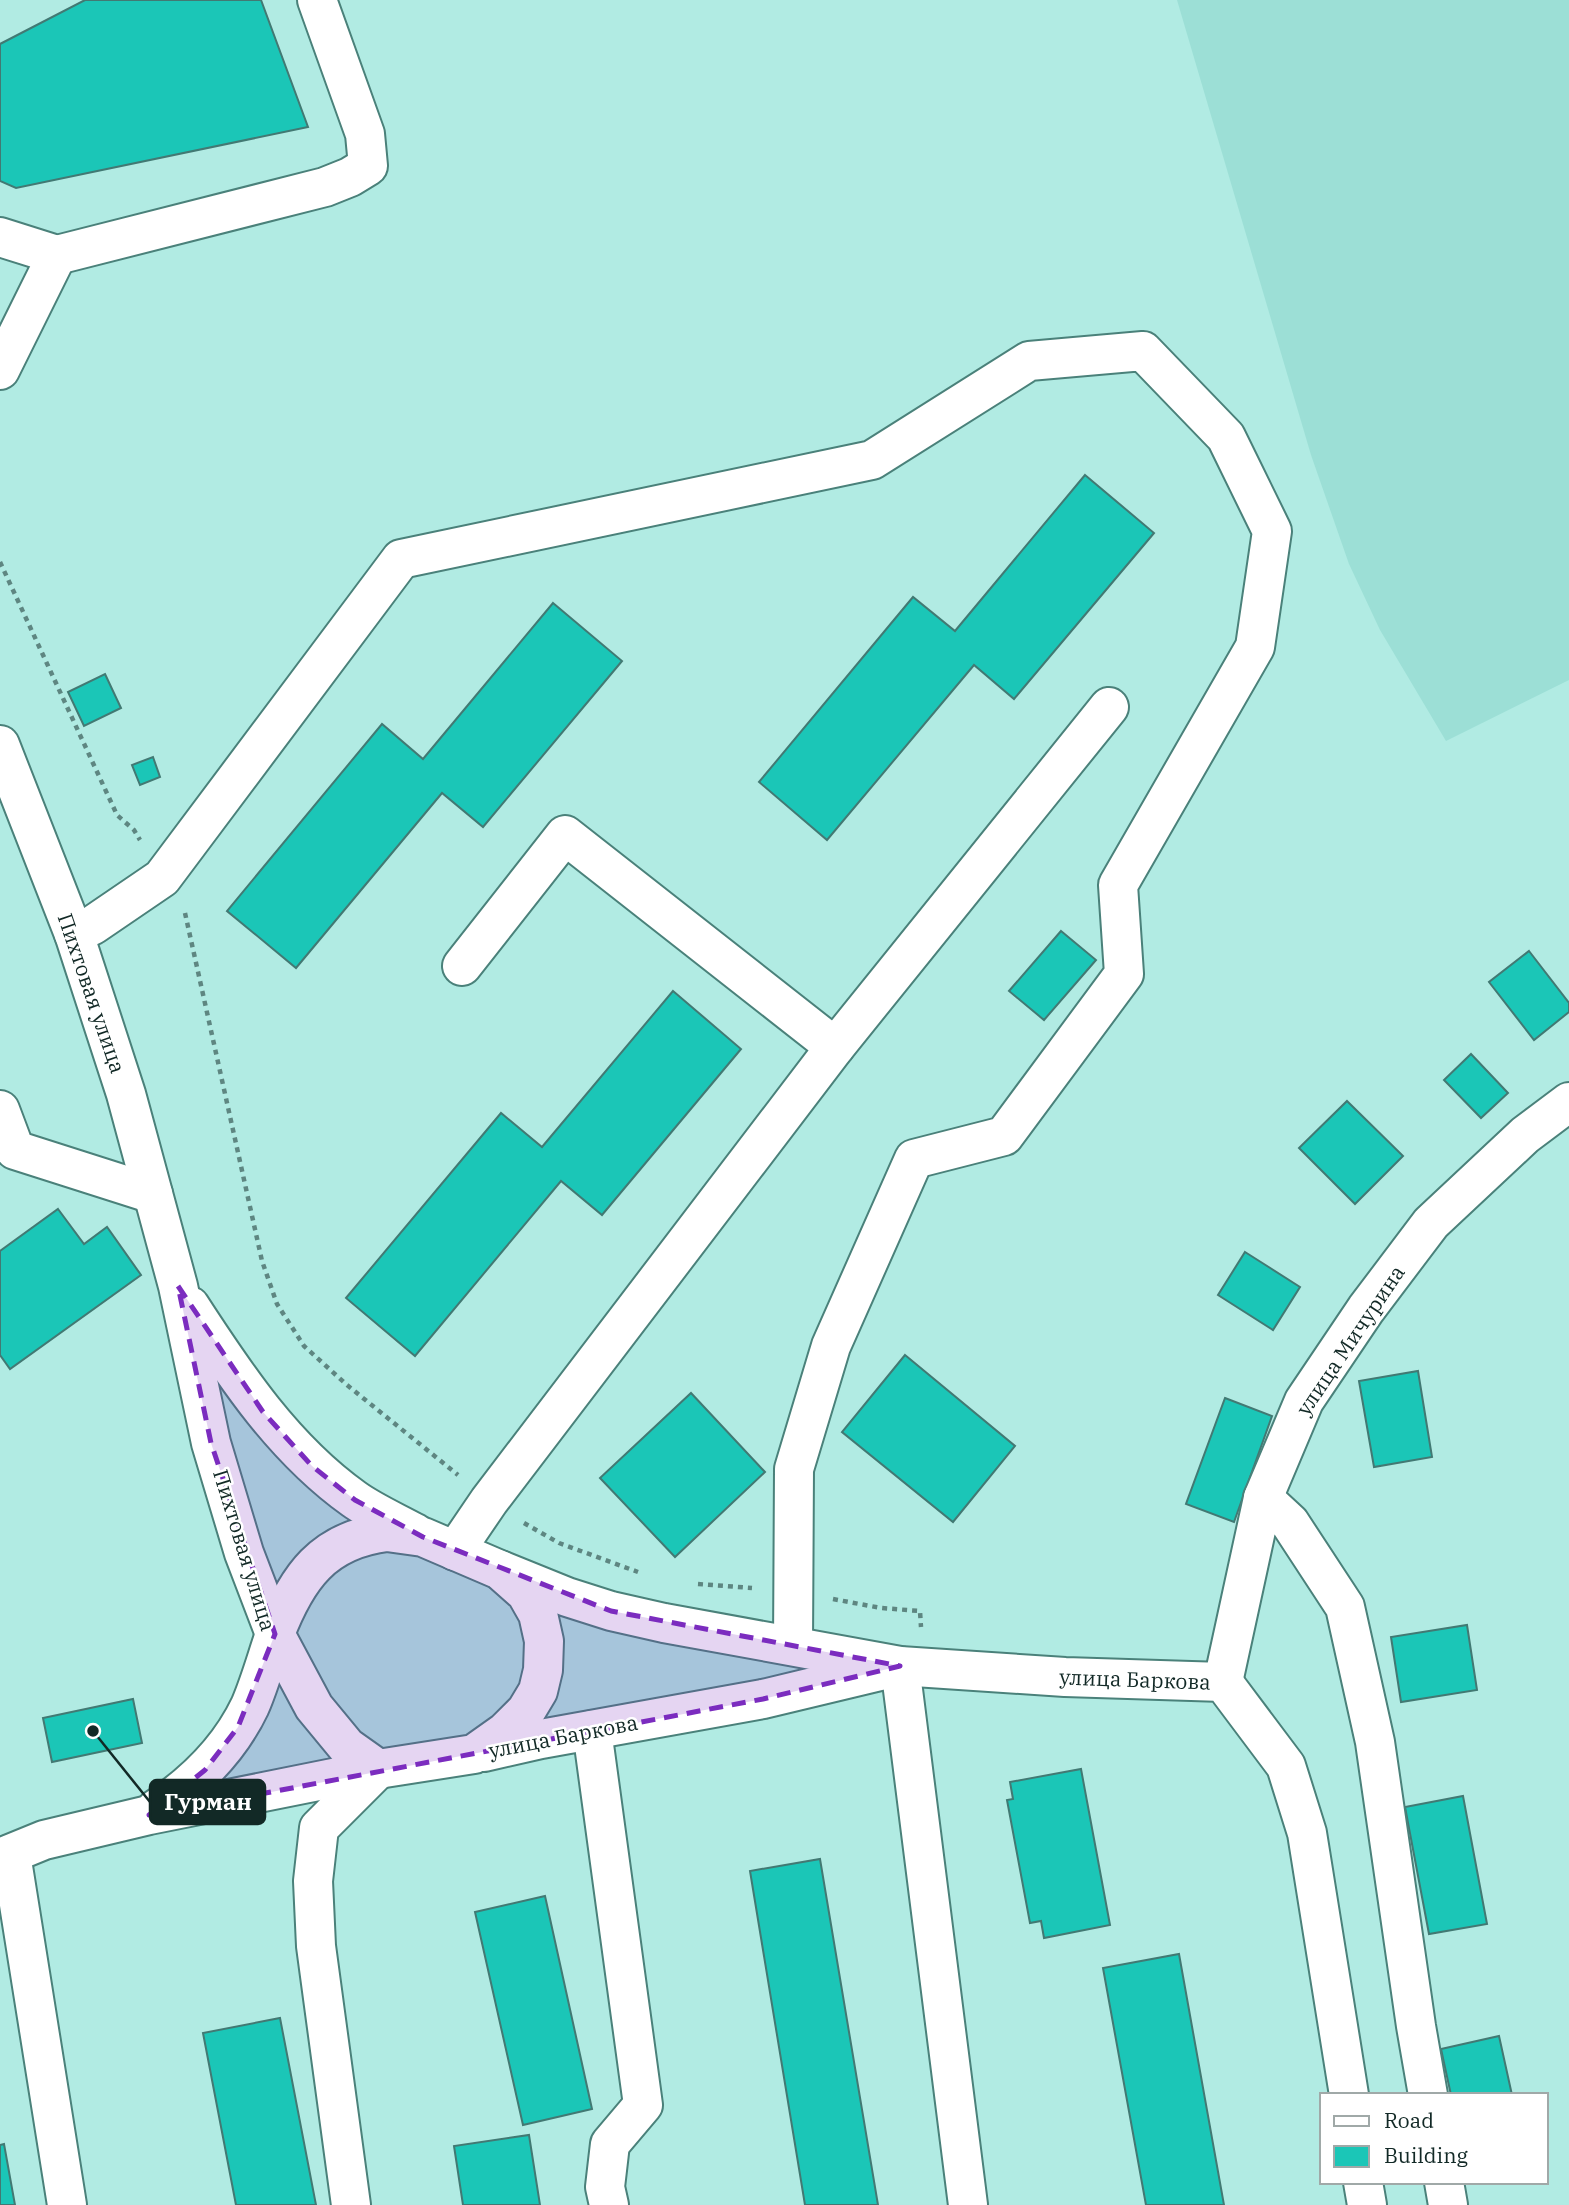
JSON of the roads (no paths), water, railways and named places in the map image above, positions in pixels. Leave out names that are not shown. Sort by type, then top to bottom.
[{"type":"main road","points":[[0,237],[57,255],[325,187],[368,166],[365,134],[317,0]]},
{"type":"main road","points":[[0,370],[57,255]]},
{"type":"main road","points":[[74,934],[93,925],[162,878],[401,559],[872,460],[1029,361],[1143,351],[1226,437],[1272,531],[1255,647],[1118,885],[1124,974],[1003,1136],[914,1159],[831,1346],[794,1469],[793,1646]]},
{"type":"main road","points":[[439,1544],[489,1501],[835,1047],[1109,707]]},
{"type":"main road","name":"Пихтовая улица","points":[[2,755],[74,934],[126,1094],[178,1286],[211,1443],[244,1553],[275,1634],[250,1705],[238,1727],[205,1770],[182,1792],[149,1815]]},
{"type":"main road","points":[[461,966],[565,835],[835,1047]]},
{"type":"main road","name":"улица Мичурина","points":[[1223,1682],[1263,1498],[1304,1401],[1366,1309],[1431,1223],[1525,1135],[1569,1101]]},
{"type":"main road","points":[[0,1110],[15,1150],[153,1194]]},
{"type":"main road","name":"Пихтовая улица","points":[[178,1286],[225,1360],[263,1412],[312,1466],[355,1500],[439,1544]]},
{"type":"main road","points":[[1263,1498],[1290,1524],[1345,1607],[1375,1742],[1428,2093]]},
{"type":"main road","points":[[351,2205],[316,1946],[313,1881],[320,1828],[378,1769],[474,1754],[505,1732],[526,1711],[538,1691],[543,1670],[544,1640],[538,1614],[526,1593],[500,1570],[439,1544],[387,1532],[348,1541],[329,1551],[303,1577],[288,1601],[275,1634],[314,1707],[347,1747],[378,1769]]},
{"type":"main road","name":"улица Баркова","points":[[500,1570],[567,1597],[611,1611],[664,1623],[913,1667],[1065,1677],[1223,1682],[1286,1766],[1303,1819],[1349,2093]]},
{"type":"main road","points":[[913,1667],[968,2205]]},
{"type":"main road","name":"улица Баркова","points":[[474,1754],[913,1667]]},
{"type":"main road","points":[[592,1730],[643,2105],[610,2144],[605,2187],[609,2205]]},
{"type":"main road","name":"Пихтовая улица","points":[[6,1856],[44,1840],[149,1815],[378,1769]]},
{"type":"main road","points":[[6,1856],[67,2205]]},
{"type":"main road","points":[[1363,2184],[1367,2205]]},
{"type":"main road","points":[[1444,2184],[1448,2205]]},
{"type":"place","name":"Гурман","points":[[93,1731]]}]
